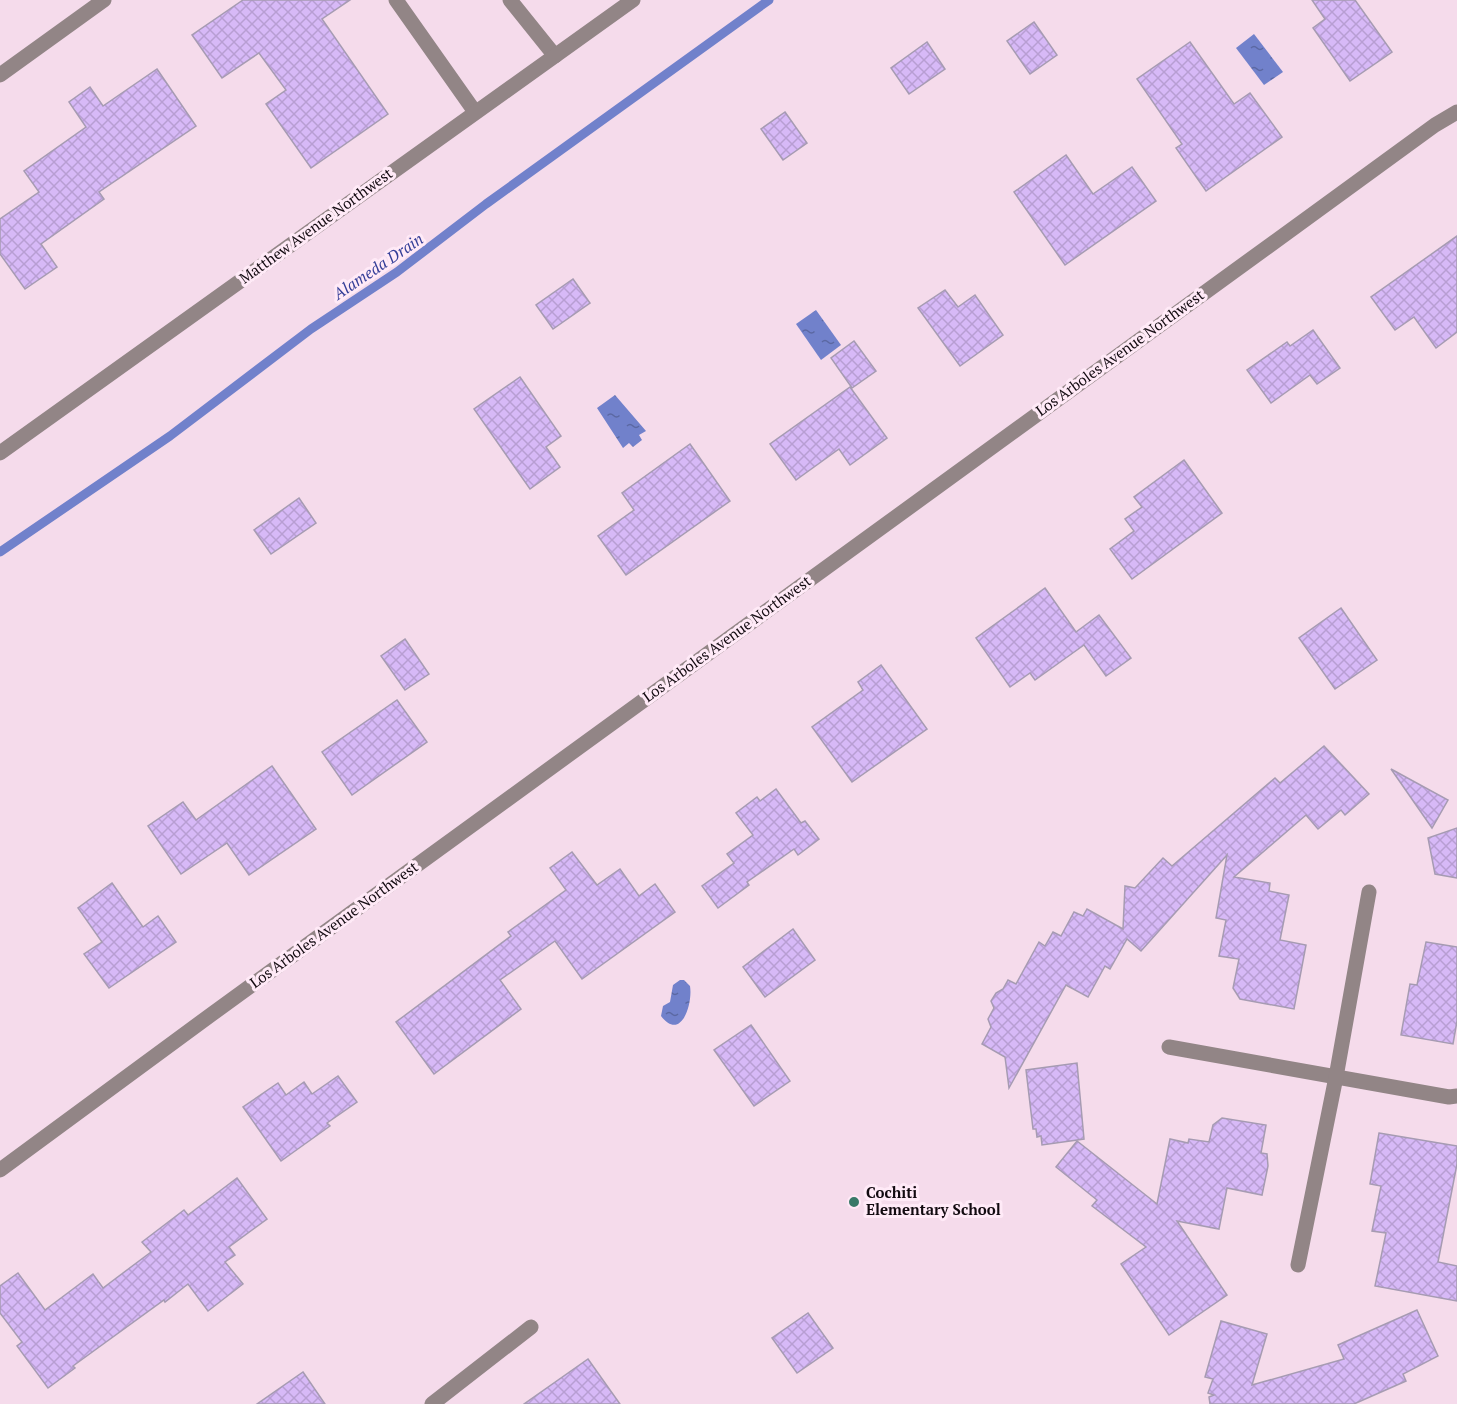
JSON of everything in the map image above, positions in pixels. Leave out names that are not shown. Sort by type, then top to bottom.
[{"type":"street","points":[[0,75],[104,0]]},
{"type":"street","points":[[396,0],[475,112]]},
{"type":"street","points":[[510,0],[555,56]]},
{"type":"street","name":"Matthew Avenue Northwest","points":[[0,453],[633,0]]},
{"type":"street","name":"Los Arboles Avenue Northwest","points":[[0,1170],[1297,225],[1435,125],[1457,112]]},
{"type":"street","points":[[1298,1265],[1336,1077],[1369,892]]},
{"type":"street","points":[[1169,1047],[1449,1097],[1457,1096]]},
{"type":"street","points":[[432,1404],[531,1327]]},
{"type":"water","points":[[1254,34],[1283,72],[1264,85],[1236,48]]},
{"type":"water","points":[[816,310],[841,345],[821,360],[796,324]]},
{"type":"water","points":[[615,395],[646,431],[639,435],[642,440],[633,447],[629,443],[623,448],[597,408]]},
{"type":"water","points":[[684,980],[690,986],[690,1002],[684,1018],[680,1023],[674,1025],[661,1016],[663,1006],[670,1002],[673,985]]},
{"type":"building","points":[[243,0],[350,0],[322,19],[388,114],[311,168],[266,104],[286,90],[259,53],[222,78],[192,35]]},
{"type":"building","points":[[1312,0],[1355,0],[1392,52],[1350,81],[1313,28],[1325,19]]},
{"type":"building","points":[[1034,22],[1057,55],[1030,74],[1007,41]]},
{"type":"building","points":[[927,42],[945,69],[909,94],[891,68]]},
{"type":"building","points":[[1190,42],[1234,104],[1250,93],[1282,137],[1206,191],[1176,148],[1182,144],[1137,79]]},
{"type":"building","points":[[157,69],[196,126],[99,192],[104,199],[41,244],[57,267],[25,289],[0,254],[0,219],[39,192],[24,171],[86,127],[69,102],[90,87],[103,106]]},
{"type":"building","points":[[785,112],[807,143],[783,160],[761,129]]},
{"type":"building","points":[[1066,155],[1093,194],[1132,167],[1156,201],[1065,265],[1014,192]]},
{"type":"building","points":[[1457,236],[1457,332],[1436,348],[1414,317],[1395,330],[1371,297]]},
{"type":"building","points":[[573,279],[590,303],[553,329],[536,305]]},
{"type":"building","points":[[945,290],[958,307],[975,295],[1003,335],[960,366],[918,308]]},
{"type":"building","points":[[1313,330],[1340,368],[1317,384],[1310,375],[1271,403],[1247,370],[1287,342],[1290,346]]},
{"type":"building","points":[[854,341],[876,371],[852,388],[831,358]]},
{"type":"building","points":[[520,377],[561,436],[546,447],[560,467],[530,489],[474,409]]},
{"type":"building","points":[[850,387],[887,438],[850,465],[839,449],[796,480],[770,444]]},
{"type":"building","points":[[690,444],[730,501],[626,575],[598,536],[634,510],[622,493]]},
{"type":"building","points":[[1184,460],[1222,513],[1132,579],[1110,549],[1134,531],[1125,519],[1142,507],[1134,497]]},
{"type":"building","points":[[299,498],[316,523],[271,554],[254,530]]},
{"type":"building","points":[[1045,588],[1076,632],[1099,615],[1131,658],[1106,676],[1084,645],[1035,680],[1030,673],[1010,687],[976,638]]},
{"type":"building","points":[[1341,608],[1377,660],[1335,689],[1299,638]]},
{"type":"building","points":[[405,639],[429,674],[405,690],[381,656]]},
{"type":"building","points":[[881,665],[927,729],[852,782],[812,727],[863,690],[858,682]]},
{"type":"building","points":[[397,700],[427,742],[352,795],[322,752]]},
{"type":"building","points":[[1324,746],[1369,794],[1345,815],[1341,810],[1318,829],[1306,815],[1234,877],[1270,883],[1269,891],[1289,895],[1280,940],[1306,945],[1294,1009],[1240,999],[1233,988],[1239,959],[1219,956],[1226,920],[1216,918],[1227,855],[1141,951],[1127,939],[1110,969],[1105,966],[1088,997],[1066,985],[1009,1088],[1005,1057],[982,1044],[991,1027],[988,1019],[994,1008],[991,1001],[1008,980],[1016,984],[1039,942],[1045,946],[1053,932],[1061,936],[1074,912],[1083,916],[1087,909],[1123,929],[1125,886],[1135,888],[1163,858],[1172,866],[1275,778],[1280,783]]},
{"type":"building","points":[[272,766],[316,829],[249,875],[227,843],[181,874],[148,826],[183,802],[196,820]]},
{"type":"building","points":[[1391,769],[1448,800],[1432,828]]},
{"type":"building","points":[[776,789],[801,823],[805,821],[819,839],[798,855],[794,849],[747,882],[749,885],[718,908],[702,886],[734,863],[727,854],[753,835],[736,813],[757,797],[760,801]]},
{"type":"building","points":[[1457,828],[1457,878],[1435,874],[1428,838]]},
{"type":"building","points":[[572,852],[597,885],[620,869],[639,896],[655,884],[675,912],[582,979],[555,941],[500,980],[521,1009],[434,1074],[396,1022],[511,936],[508,932],[566,890],[550,868]]},
{"type":"building","points":[[112,883],[143,927],[158,916],[176,942],[109,988],[84,954],[102,942],[78,908]]},
{"type":"building","points":[[793,929],[815,960],[765,997],[743,967]]},
{"type":"building","points":[[1426,942],[1457,947],[1457,1021],[1453,1044],[1401,1035],[1410,984],[1417,985]]},
{"type":"building","points":[[751,1025],[790,1081],[754,1106],[714,1050]]},
{"type":"building","points":[[1077,1063],[1084,1139],[1042,1145],[1041,1136],[1037,1137],[1036,1129],[1033,1129],[1026,1070]]},
{"type":"building","points":[[338,1076],[357,1102],[327,1123],[330,1126],[281,1161],[243,1107],[278,1083],[286,1095],[304,1082],[312,1094]]},
{"type":"building","points":[[1222,1118],[1266,1125],[1261,1153],[1267,1154],[1268,1166],[1262,1195],[1227,1188],[1219,1229],[1177,1221],[1227,1295],[1169,1335],[1121,1264],[1146,1247],[1092,1206],[1097,1200],[1056,1167],[1077,1141],[1157,1204],[1170,1139],[1188,1143],[1189,1139],[1209,1142],[1213,1125]]},
{"type":"building","points":[[1379,1133],[1457,1146],[1457,1164],[1438,1262],[1457,1266],[1457,1301],[1375,1286],[1386,1233],[1372,1231],[1381,1186],[1370,1184]]},
{"type":"building","points":[[237,1178],[267,1219],[229,1247],[235,1255],[225,1262],[243,1284],[208,1311],[188,1284],[73,1366],[75,1368],[48,1388],[17,1346],[22,1342],[0,1313],[0,1286],[18,1273],[45,1310],[93,1274],[103,1288],[151,1252],[142,1242],[184,1210],[188,1215]]},
{"type":"building","points":[[1417,1310],[1438,1356],[1403,1374],[1406,1381],[1354,1404],[1210,1404],[1209,1397],[1214,1395],[1208,1393],[1213,1379],[1205,1377],[1221,1321],[1267,1334],[1252,1385],[1344,1359],[1338,1345]]},
{"type":"building","points":[[808,1313],[833,1348],[797,1373],[772,1338]]},
{"type":"building","points":[[588,1359],[620,1404],[524,1404]]},
{"type":"building","points":[[303,1372],[325,1404],[257,1404]]},
{"type":"waterway","name":"Alameda Drain","points":[[0,552],[170,436],[311,329],[397,272],[486,204],[769,0]]},
{"type":"place","name":"Cochiti Elementary School","points":[[854,1202]]}]
